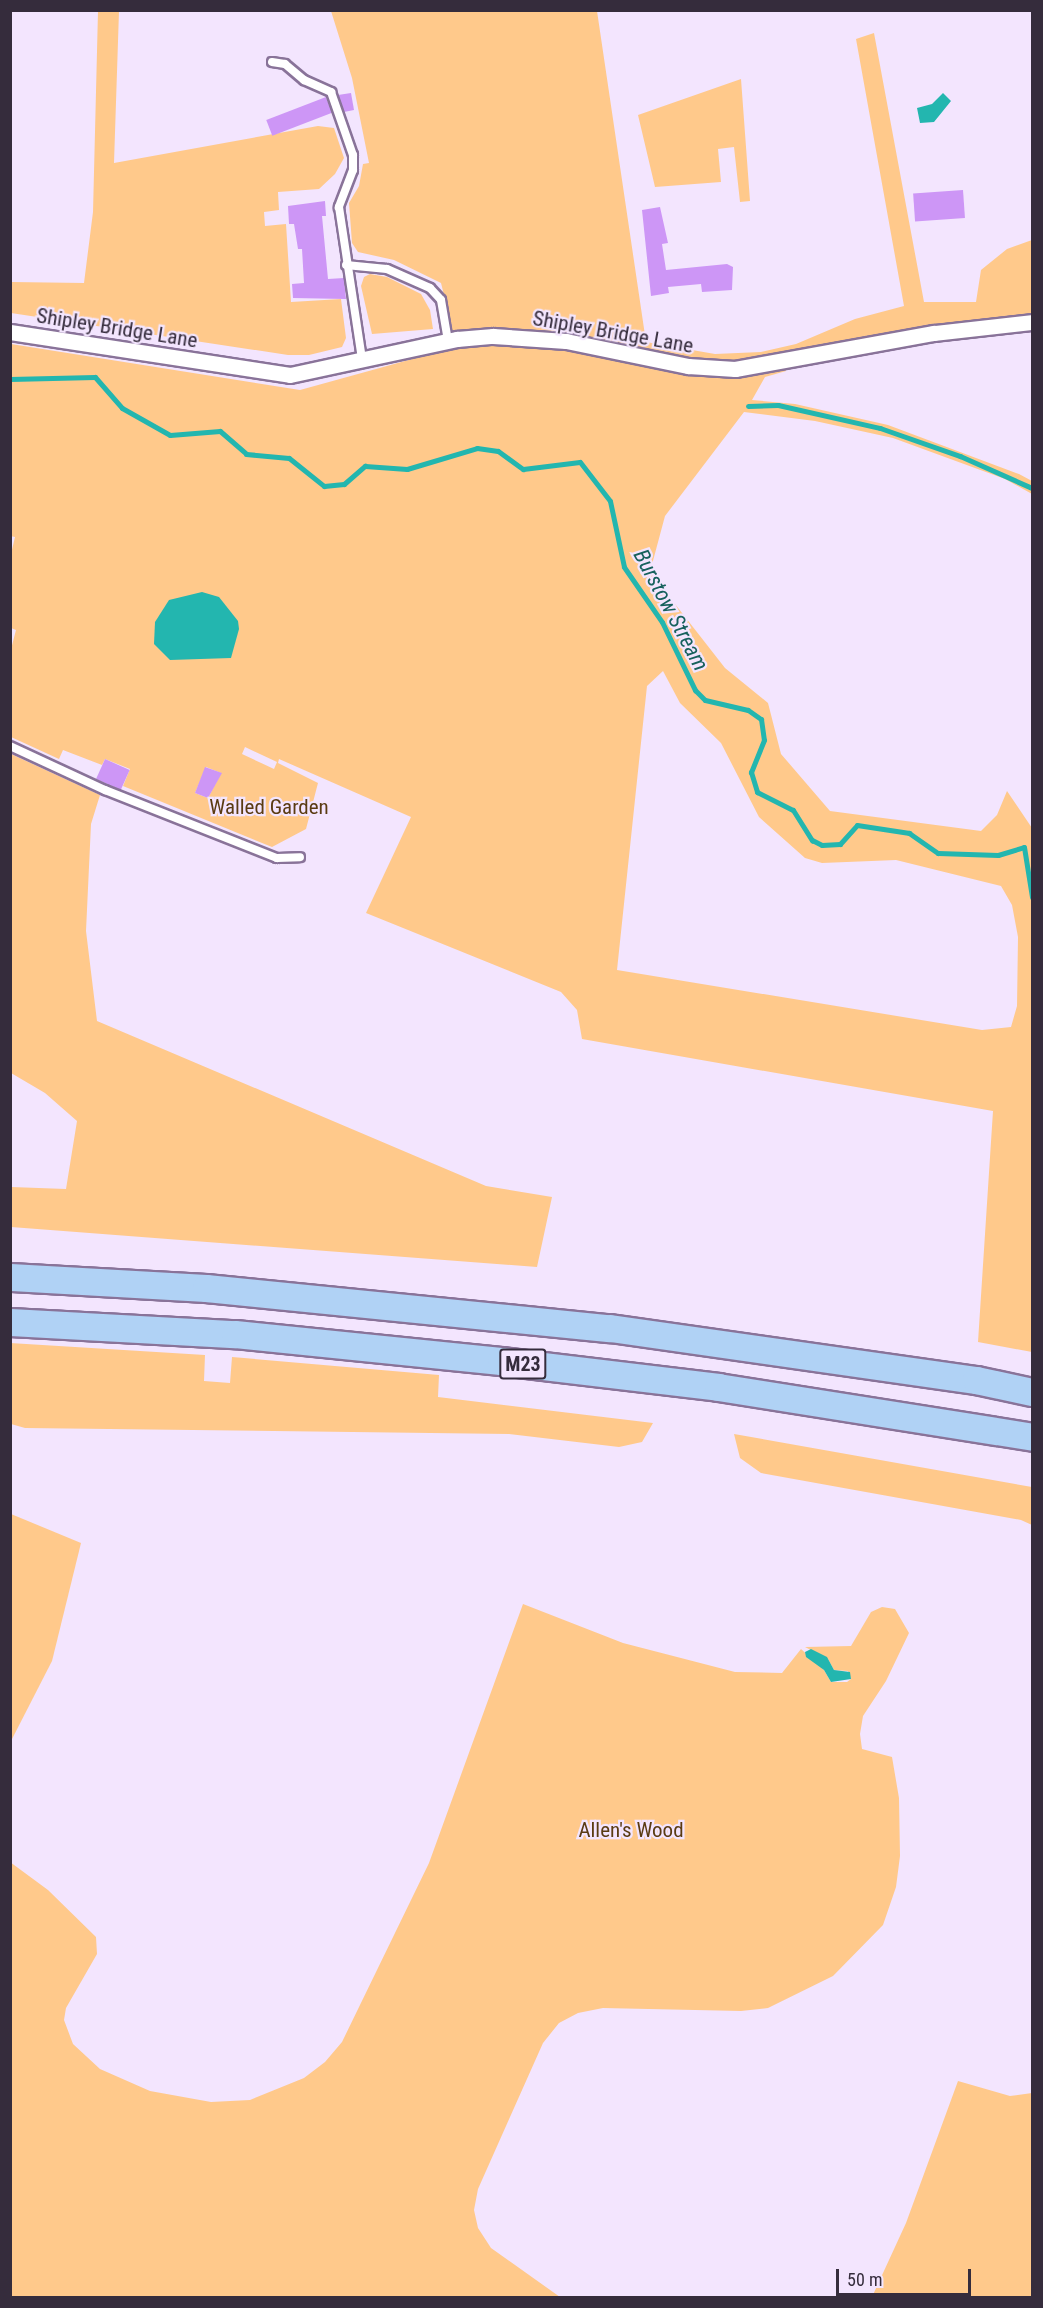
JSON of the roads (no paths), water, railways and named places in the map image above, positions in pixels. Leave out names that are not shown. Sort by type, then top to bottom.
[{"type":"highway","name":"M23","points":[[10,1277],[206,1288],[610,1328],[964,1378],[1032,1392]]},
{"type":"highway","name":"M23","points":[[10,1322],[235,1334],[501,1361],[718,1387],[1032,1437]]},
{"type":"street","name":"Shipley Bridge Lane","points":[[10,332],[279,375],[317,371],[448,341],[487,336],[542,338],[688,366],[735,369],[934,333],[1032,322]]},
{"type":"lane","points":[[272,62],[285,64],[304,80],[328,89],[337,103],[354,161],[339,207],[362,359]]},
{"type":"lane","points":[[346,265],[387,269],[430,288],[441,300],[448,341]]},
{"type":"lane","points":[[10,746],[105,790],[266,854],[285,860],[300,857]]},
{"type":"waterway","name":"Burstow Stream","points":[[10,379],[95,377],[122,408],[170,435],[220,431],[246,454],[289,458],[324,486],[344,484],[365,466],[407,469],[477,448],[498,451],[523,469],[580,462],[610,501],[624,567],[662,622],[695,690],[705,700],[748,710],[761,719],[764,740],[751,772],[757,792],[793,810],[812,840],[822,845],[840,844],[857,825],[909,833],[938,853],[998,855],[1024,847],[1032,897]]},
{"type":"waterway","points":[[748,406],[778,405],[880,428],[960,456],[1032,488]]},
{"type":"park label","name":"Walled Garden","points":[[269,807]]},
{"type":"park label","name":"Allen's Wood","points":[[631,1830]]}]
